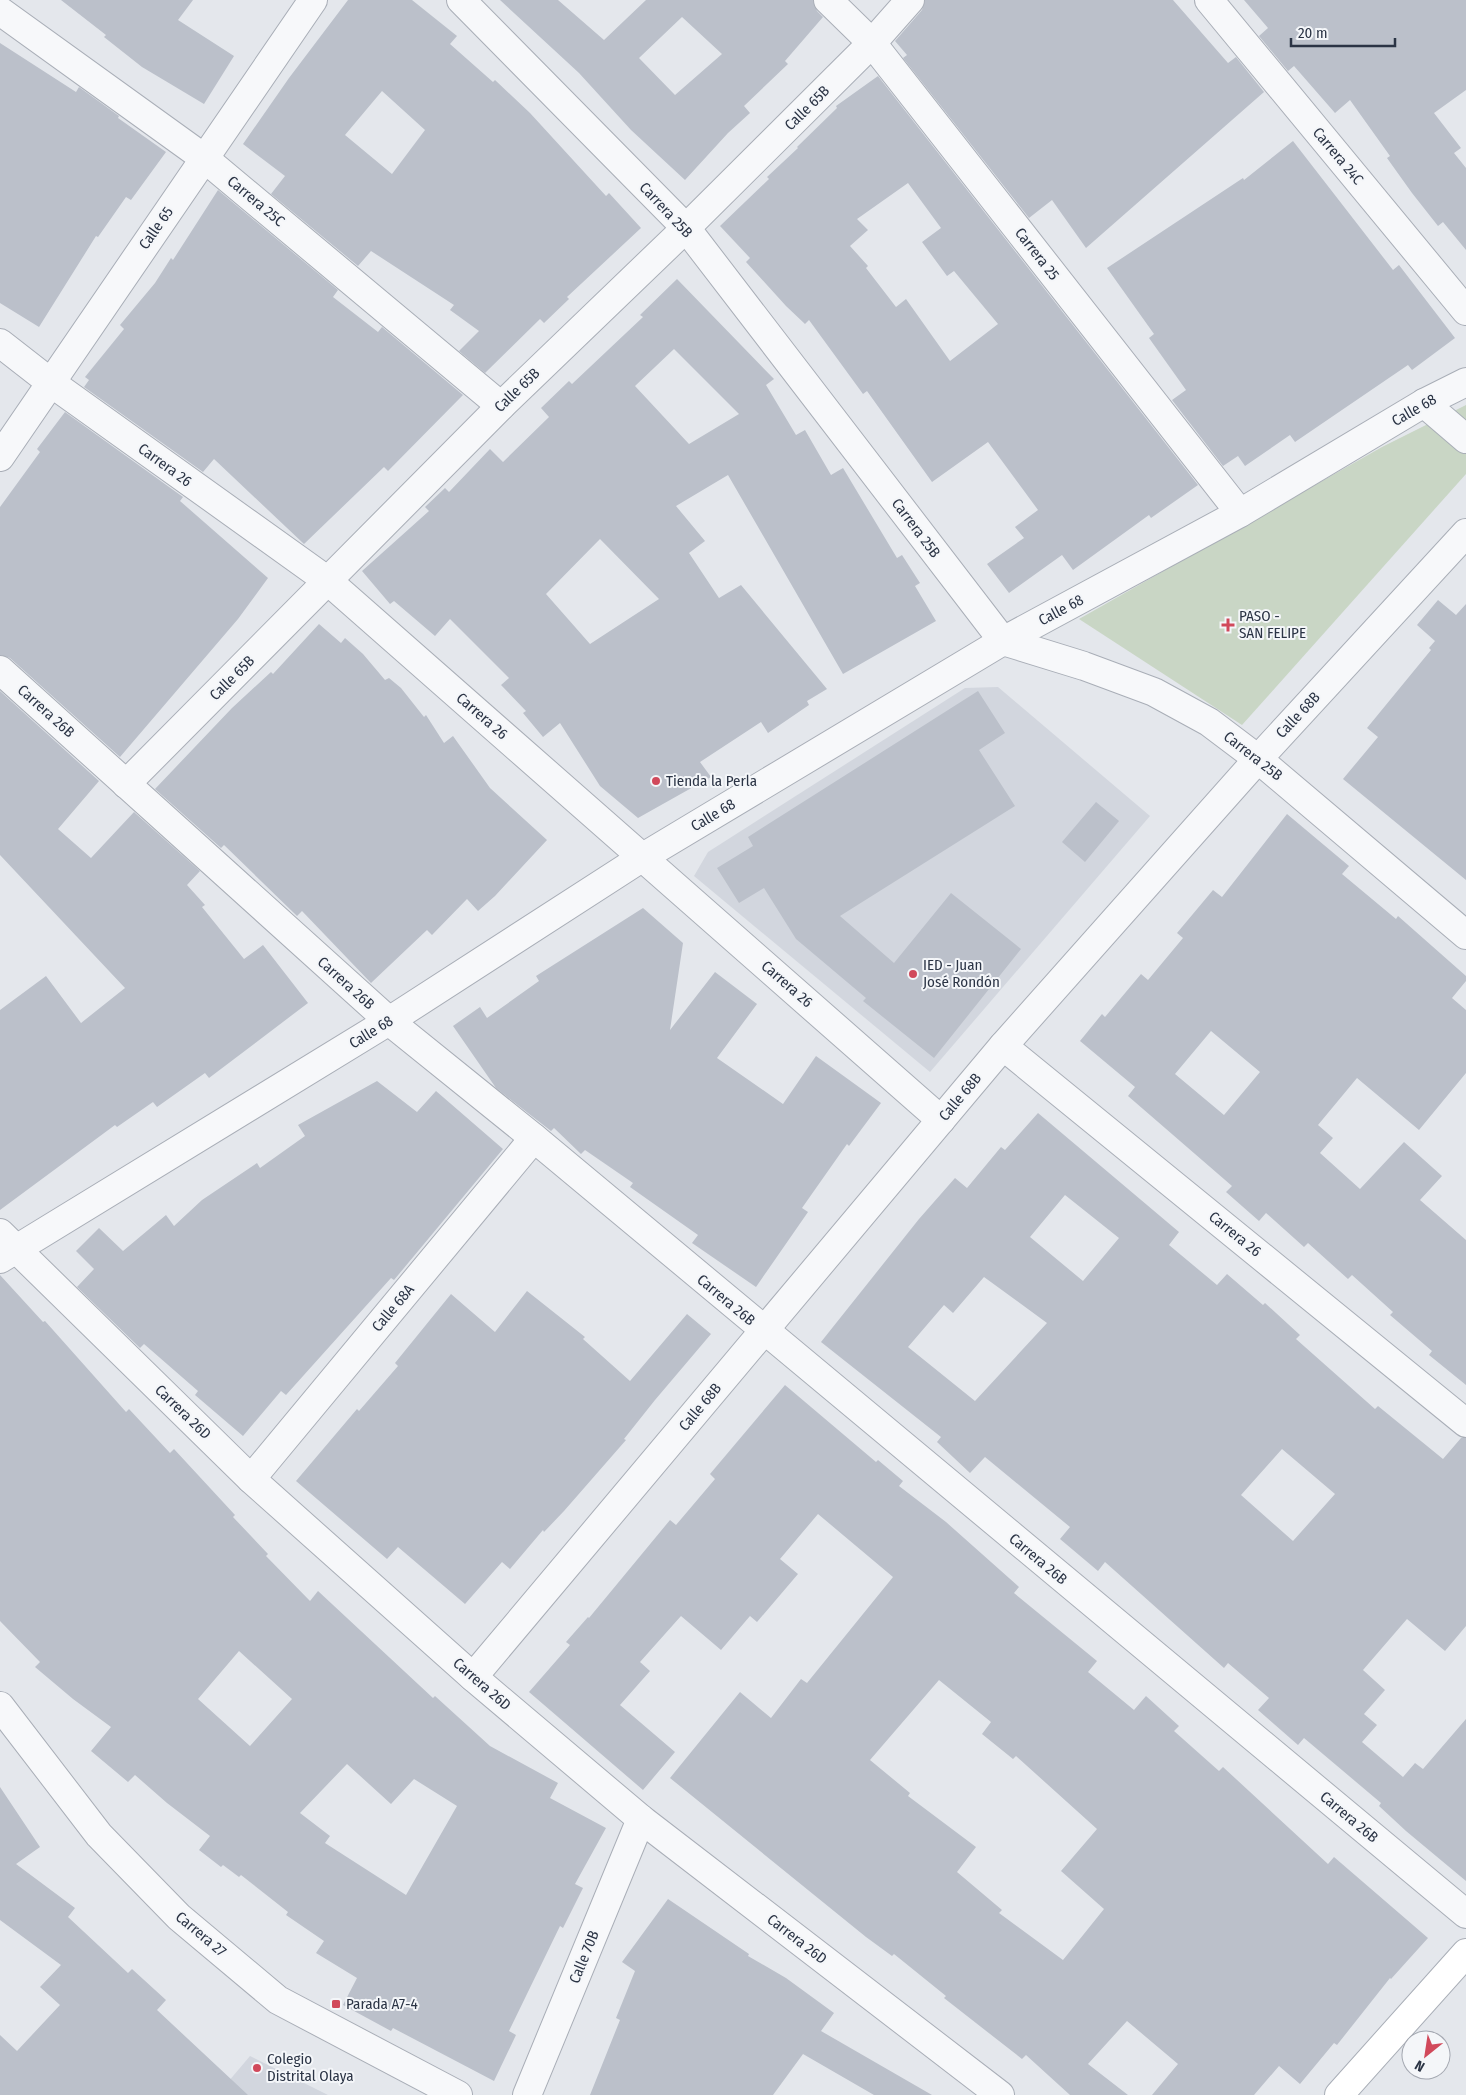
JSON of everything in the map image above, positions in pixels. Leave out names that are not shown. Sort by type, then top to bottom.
[{"type":"main road","points":[[1339,2095],[1466,1953]]},
{"type":"street","name":"Calle 65","points":[[0,457],[313,0]]},
{"type":"street","name":"Carrera 25B","points":[[461,0],[686,228],[1003,641],[1084,666],[1154,692],[1209,722],[1258,759],[1466,935]]},
{"type":"street","name":"Carrera 25","points":[[828,0],[872,43],[1240,514]]},
{"type":"street","name":"Calle 65B","points":[[126,784],[501,406],[686,228],[872,43],[910,0]]},
{"type":"street","name":"Carrera 24C","points":[[1209,0],[1466,311]]},
{"type":"street","name":"Carrera 25C","points":[[0,11],[204,158],[501,406]]},
{"type":"street","name":"Carrera 26","points":[[0,343],[50,382],[328,581],[941,1120]]},
{"type":"street","name":"Calle 68","points":[[5,1247],[389,1022],[643,857],[1003,641],[1240,514],[1424,403],[1466,382]]},
{"type":"street","points":[[1424,403],[1466,439]]},
{"type":"street","name":"Calle 68B","points":[[473,1677],[1003,1046],[1258,759],[1466,533]]},
{"type":"street","name":"Carrera 26B","points":[[0,670],[389,1022],[534,1138],[763,1331],[1466,1914]]},
{"type":"street","name":"Carrera 26","points":[[1003,1046],[1466,1423]]},
{"type":"street","name":"Calle 68A","points":[[251,1479],[534,1138]]},
{"type":"street","name":"Carrera 26D","points":[[5,1247],[251,1479],[473,1677],[640,1819],[1000,2095]]},
{"type":"street","name":"Carrera 27","points":[[0,1706],[99,1835],[179,1917],[278,2000],[458,2095]]},
{"type":"street","name":"Calle 70B","points":[[527,2095],[640,1819]]},
{"type":"shaded area","name":"IED - Juan José Rondón","points":[[998,687],[1150,816],[930,1072],[694,876],[708,852],[965,688]]},
{"type":"shaded area","name":"Colegio Distrital Olaya","points":[[250,2056],[328,2095],[217,2095]]},
{"type":"green space","points":[[1466,405],[1466,474],[1242,725],[1079,619],[1382,447]]},
{"type":"building","points":[[61,0],[193,0],[178,20],[234,56],[204,104],[142,67],[104,37],[106,35]]},
{"type":"building","points":[[348,0],[412,0],[457,36],[450,44],[493,82],[495,80],[530,113],[606,196],[609,193],[641,228],[567,297],[569,299],[544,323],[540,319],[485,373],[459,351],[479,331],[450,310],[454,305],[371,251],[358,266],[271,194],[285,176],[243,144],[289,78]],"holes":[[[382,91],[425,130],[392,174],[345,135]]]},
{"type":"building","points":[[500,0],[558,0],[604,40],[646,0],[813,0],[817,11],[823,17],[785,61],[788,64],[744,106],[750,113],[728,133],[685,180],[631,130],[579,73]],"holes":[[[682,17],[722,54],[675,95],[639,58]]]},
{"type":"building","points":[[925,0],[1173,0],[1228,63],[1236,57],[1264,92],[1086,248],[1052,200],[1029,218],[903,58],[907,55],[895,41],[922,10]]},
{"type":"building","points":[[1244,0],[1466,0],[1466,90],[1434,113],[1461,148],[1454,153],[1466,168],[1466,250],[1443,222],[1438,226],[1412,193],[1387,158],[1390,156],[1350,100],[1335,113],[1294,66],[1288,71],[1259,36],[1268,28]]},
{"type":"building","points":[[0,43],[76,92],[79,87],[166,152],[131,200],[126,197],[98,237],[96,236],[39,327],[0,303]]},
{"type":"building","points":[[878,76],[1198,485],[1151,518],[1149,515],[1073,570],[1062,555],[1009,593],[987,564],[1024,538],[1015,527],[1038,510],[988,442],[932,482],[867,391],[863,394],[809,320],[805,324],[786,306],[746,262],[750,258],[720,226],[769,179],[767,177],[837,108],[836,106]],"holes":[[[908,183],[941,228],[922,242],[947,276],[954,271],[998,324],[950,361],[906,299],[896,307],[866,268],[868,266],[850,246],[868,230],[857,219]]]},
{"type":"building","points":[[1293,141],[1393,270],[1399,265],[1455,338],[1412,370],[1408,365],[1295,442],[1290,435],[1245,466],[1238,456],[1223,466],[1172,400],[1186,390],[1149,338],[1154,334],[1107,268],[1243,178],[1244,180]]},
{"type":"building","points":[[218,190],[338,290],[333,297],[378,332],[382,327],[463,395],[388,471],[384,467],[304,544],[214,459],[203,472],[84,387],[89,380],[85,377],[124,329],[120,325],[155,283],[171,258],[173,260]]},
{"type":"building","points":[[677,279],[774,379],[766,385],[796,435],[805,430],[831,475],[843,468],[897,558],[902,555],[920,583],[915,586],[936,621],[843,674],[728,475],[676,506],[705,541],[689,553],[719,598],[741,585],[827,689],[807,701],[809,705],[768,733],[761,722],[700,762],[711,777],[638,818],[600,786],[560,723],[543,737],[523,713],[526,711],[501,685],[509,678],[450,619],[435,636],[394,601],[390,604],[362,571],[429,511],[425,507],[445,488],[449,492],[490,449],[503,462],[549,417],[541,408],[569,381],[572,384],[643,317],[640,315]],"holes":[[[674,349],[739,414],[689,444],[635,386]],[[600,539],[659,599],[590,644],[546,594]]]},
{"type":"building","points":[[65,412],[183,497],[180,501],[268,578],[238,619],[120,757],[10,658],[0,655],[0,507],[40,452],[37,449]]},
{"type":"building","points":[[1438,600],[1456,615],[1466,604],[1466,880],[1343,779],[1378,737],[1367,728],[1431,650],[1429,648],[1435,641],[1417,625]]},
{"type":"building","points":[[319,624],[341,643],[345,638],[363,654],[385,680],[389,678],[401,688],[424,717],[426,715],[444,743],[453,736],[490,788],[547,840],[495,896],[478,911],[467,899],[432,935],[427,930],[371,983],[302,911],[297,916],[224,845],[221,848],[155,789],[232,708],[271,672],[273,674]]},
{"type":"building","points":[[0,691],[99,781],[58,829],[91,858],[134,812],[200,871],[187,885],[205,905],[202,907],[244,959],[263,945],[308,1003],[209,1078],[205,1073],[157,1107],[153,1102],[117,1127],[115,1125],[0,1210],[0,1010],[46,976],[81,1023],[125,988],[0,855]]},
{"type":"building","points":[[978,691],[1005,733],[979,750],[1015,806],[840,916],[894,963],[951,893],[1021,949],[934,1058],[863,1001],[866,998],[796,939],[764,888],[739,903],[717,868],[753,846],[748,837]]},
{"type":"building","points":[[1096,802],[1119,821],[1085,862],[1062,842]]},
{"type":"building","points":[[1287,814],[1349,866],[1342,874],[1396,919],[1398,916],[1466,976],[1466,981],[1452,998],[1466,1010],[1466,1073],[1419,1130],[1357,1078],[1318,1125],[1333,1138],[1320,1153],[1360,1189],[1404,1142],[1442,1176],[1420,1200],[1466,1240],[1466,1385],[1429,1355],[1432,1351],[1390,1315],[1393,1312],[1352,1275],[1348,1279],[1308,1243],[1304,1247],[1266,1213],[1259,1221],[1226,1192],[1232,1186],[1128,1096],[1135,1087],[1080,1041],[1102,1014],[1105,1017],[1141,974],[1148,980],[1183,938],[1177,933],[1213,890],[1222,897]],"holes":[[[1211,1031],[1260,1072],[1224,1115],[1175,1074]]]},
{"type":"building","points":[[643,908],[683,943],[670,1030],[715,972],[757,1004],[717,1058],[783,1104],[816,1056],[881,1103],[849,1146],[847,1144],[802,1208],[808,1212],[756,1287],[692,1243],[698,1235],[630,1187],[633,1183],[585,1150],[581,1154],[554,1128],[551,1131],[496,1088],[453,1026],[480,1007],[487,1018],[539,981],[536,976]]},
{"type":"building","points":[[377,1081],[417,1112],[436,1091],[503,1149],[394,1280],[391,1278],[286,1395],[281,1391],[243,1436],[195,1395],[198,1391],[144,1344],[140,1348],[77,1287],[94,1269],[76,1251],[99,1228],[123,1251],[166,1215],[174,1226],[202,1200],[257,1163],[260,1168],[305,1136],[298,1125]]},
{"type":"building","points":[[1038,1113],[1179,1232],[1169,1245],[1217,1285],[1227,1274],[1263,1305],[1265,1303],[1300,1335],[1296,1339],[1375,1409],[1378,1406],[1443,1459],[1461,1438],[1466,1438],[1466,1626],[1445,1651],[1407,1619],[1363,1670],[1385,1690],[1364,1714],[1377,1725],[1362,1742],[1403,1777],[1415,1763],[1423,1769],[1466,1719],[1466,1881],[1406,1831],[1379,1806],[1381,1803],[1304,1738],[1298,1745],[1258,1710],[1269,1698],[1228,1663],[1224,1668],[1105,1562],[1098,1571],[1060,1539],[1070,1527],[985,1457],[970,1473],[937,1442],[941,1437],[821,1342],[919,1219],[955,1178],[967,1188],[1001,1147],[1005,1150]],"holes":[[[1065,1195],[1119,1238],[1083,1281],[1030,1237]],[[984,1277],[1047,1323],[975,1401],[908,1347],[944,1305],[953,1313]],[[1282,1449],[1335,1494],[1293,1541],[1241,1495]]]},
{"type":"building","points":[[0,1275],[43,1322],[45,1321],[126,1412],[129,1409],[170,1453],[174,1449],[235,1515],[233,1517],[268,1554],[266,1556],[310,1601],[318,1591],[433,1698],[435,1696],[490,1746],[558,1783],[550,1798],[606,1828],[575,1884],[583,1888],[563,1928],[560,1926],[509,2031],[516,2035],[494,2081],[393,2028],[391,2031],[343,2005],[357,1978],[316,1953],[324,1941],[286,1915],[288,1912],[241,1875],[239,1877],[223,1865],[221,1867],[199,1850],[210,1836],[167,1803],[135,1775],[128,1782],[91,1751],[111,1727],[73,1699],[35,1667],[40,1662],[0,1621]],"holes":[[[239,1651],[292,1699],[250,1746],[198,1699]],[[347,1764],[391,1804],[414,1779],[457,1806],[406,1895],[325,1843],[330,1836],[300,1813]]]},
{"type":"building","points":[[527,1291],[585,1337],[583,1339],[630,1381],[687,1314],[711,1334],[655,1400],[624,1439],[626,1440],[564,1511],[544,1532],[543,1530],[510,1569],[502,1562],[465,1604],[398,1547],[387,1559],[296,1481],[357,1409],[359,1411],[398,1366],[395,1363],[451,1294],[495,1332]]},
{"type":"building","points":[[785,1385],[876,1462],[878,1460],[903,1481],[899,1486],[946,1522],[1019,1587],[1014,1593],[1097,1661],[1088,1672],[1134,1710],[1146,1696],[1179,1726],[1174,1731],[1219,1771],[1223,1767],[1328,1864],[1334,1857],[1428,1938],[1390,1978],[1337,2045],[1334,2043],[1300,2084],[1279,2066],[1254,2095],[1152,2095],[1178,2064],[1127,2021],[1088,2064],[1128,2095],[1070,2095],[1026,2055],[1022,2059],[944,1998],[946,1996],[894,1954],[892,1956],[866,1937],[670,1778],[740,1692],[771,1718],[801,1679],[807,1683],[893,1577],[818,1514],[780,1559],[798,1574],[757,1622],[750,1616],[721,1650],[681,1616],[640,1662],[650,1671],[620,1705],[675,1752],[643,1790],[529,1692],[570,1645],[566,1642],[589,1618],[670,1520],[676,1525],[715,1479],[710,1474]],"holes":[[[939,1680],[991,1722],[982,1734],[1013,1759],[1016,1756],[1097,1829],[1061,1871],[1104,1909],[1063,1960],[999,1913],[1002,1910],[957,1872],[976,1847],[908,1796],[910,1793],[870,1760]]]},
{"type":"building","points":[[0,1787],[40,1847],[16,1864],[75,1908],[68,1917],[128,1973],[132,1969],[166,2000],[157,2010],[248,2095],[0,2095],[0,2035],[17,2051],[60,2005],[40,1987],[61,1965],[0,1920]]},
{"type":"building","points":[[668,1899],[749,1954],[748,1956],[786,1978],[834,2013],[821,2031],[932,2095],[874,2095],[803,2054],[773,2095],[590,2095],[620,2020],[616,2018],[635,1971],[622,1962]]},
{"type":"place","name":"PASO - SAN FELIPE","points":[[1228,625]]},
{"type":"place","name":"Tienda la Perla","points":[[656,781]]},
{"type":"place","name":"IED - Juan José Rondón","points":[[913,974]]},
{"type":"place","name":"Parada A7-4","points":[[336,2004]]},
{"type":"place","name":"Colegio Distrital Olaya","points":[[257,2068]]}]
